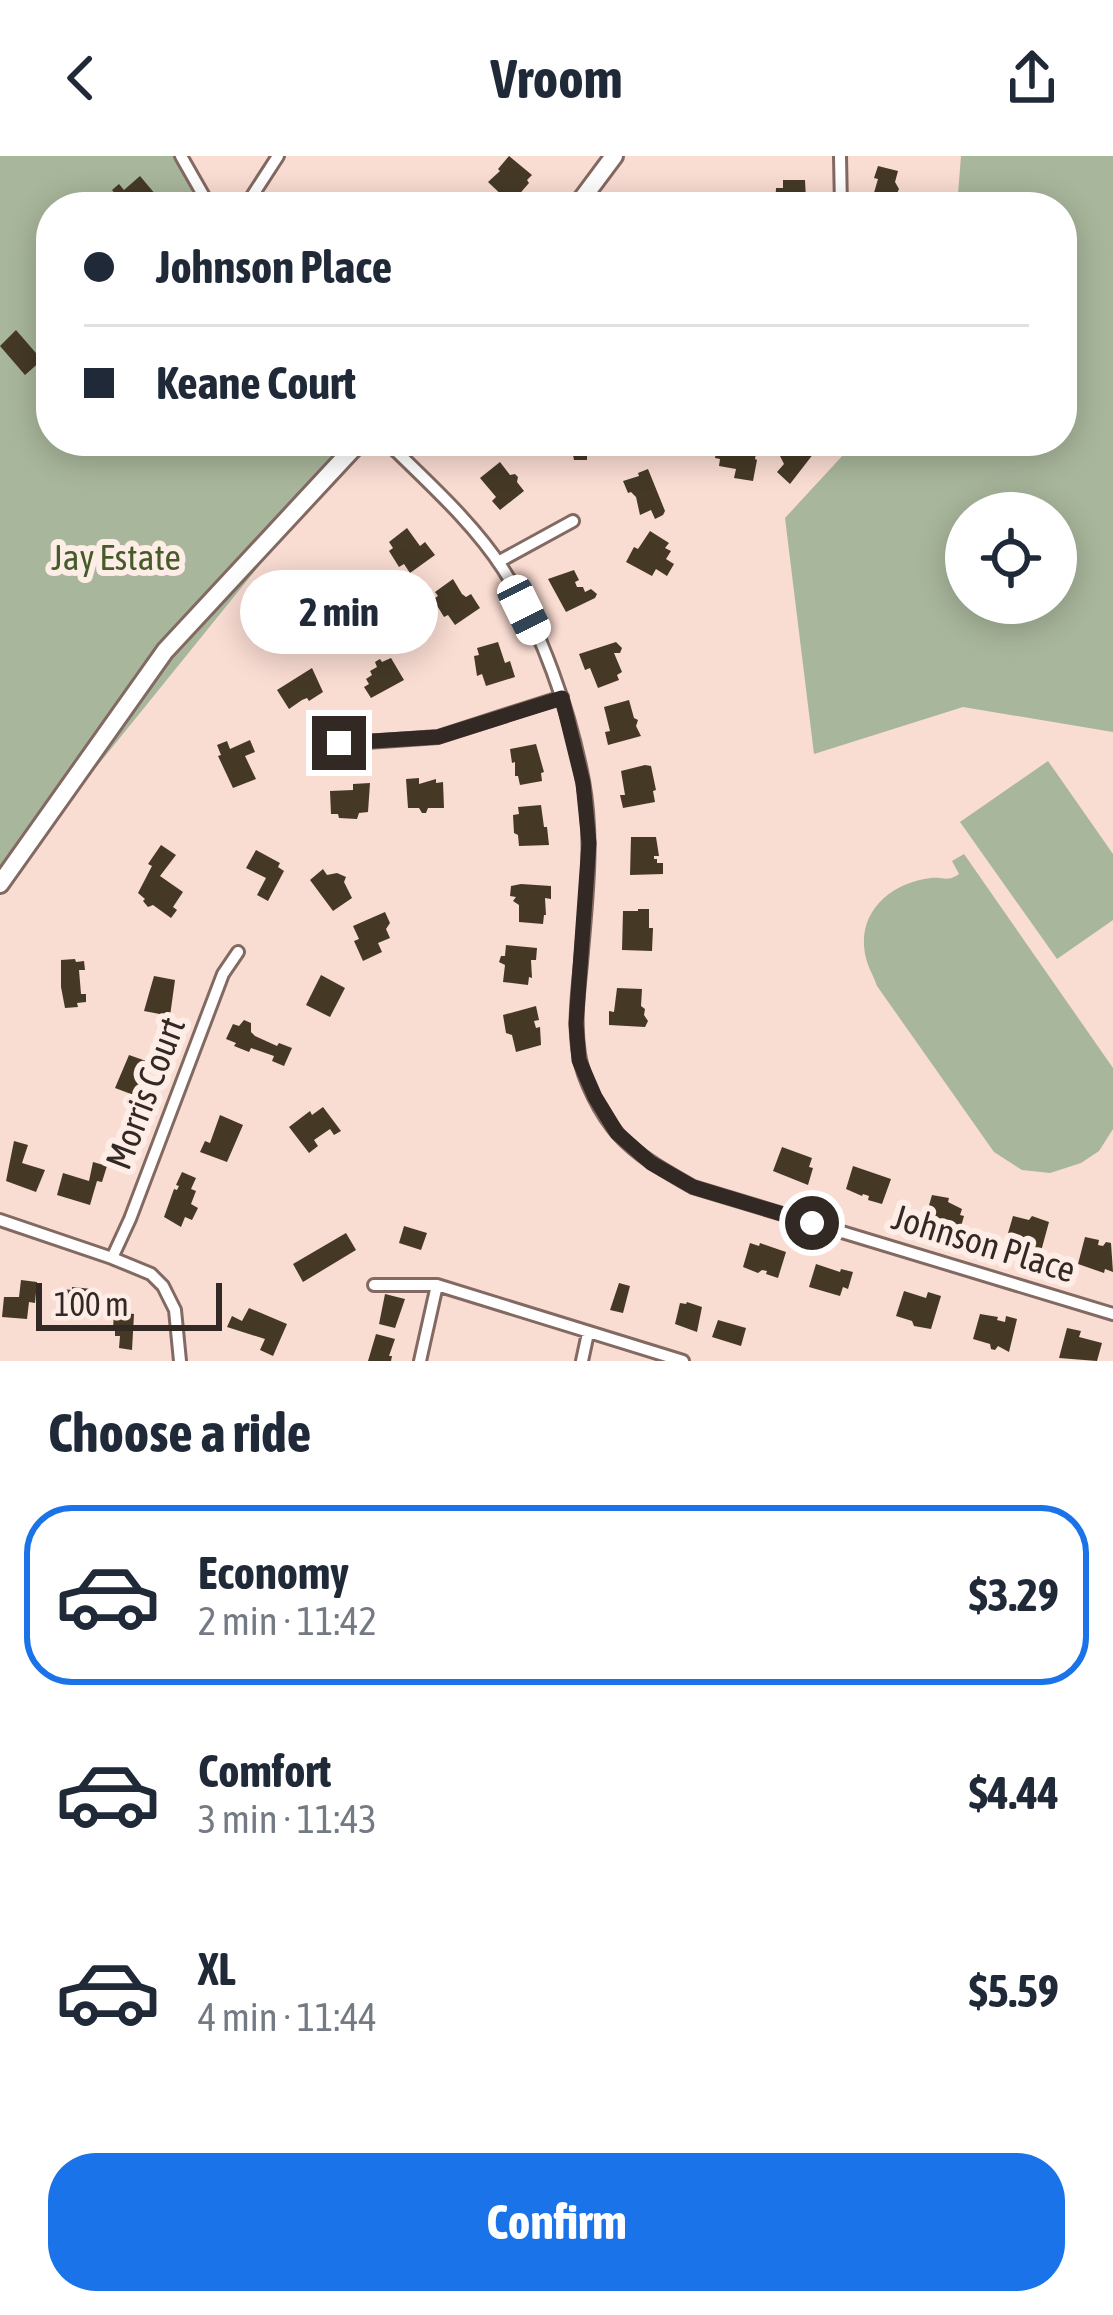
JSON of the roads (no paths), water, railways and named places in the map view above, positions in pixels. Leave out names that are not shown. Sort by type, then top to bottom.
[{"type":"main road","points":[[587,192],[614,156]]},
{"type":"main road","points":[[0,884],[165,651],[346,456]]},
{"type":"street","points":[[181,156],[201,192]]},
{"type":"street","points":[[255,192],[278,156]]},
{"type":"street","points":[[840,156],[841,192]]},
{"type":"street","name":"Johnson Place","points":[[401,456],[498,562],[544,649],[562,698],[583,783],[589,843],[576,1024],[579,1060],[617,1133],[651,1163],[693,1187],[1113,1314]]},
{"type":"street","points":[[498,562],[573,520]]},
{"type":"street","points":[[339,743],[438,737],[562,698]]},
{"type":"street","name":"Morris Court","points":[[112,1258],[223,974],[238,952]]},
{"type":"street","points":[[0,1220],[140,1268],[163,1286],[176,1310],[180,1361]]},
{"type":"street","points":[[374,1285],[437,1285],[683,1361]]},
{"type":"street","points":[[420,1361],[437,1285]]},
{"type":"street","points":[[582,1361],[588,1333]]},
{"type":"park label","name":"Jay Estate","points":[[116,557]]}]
